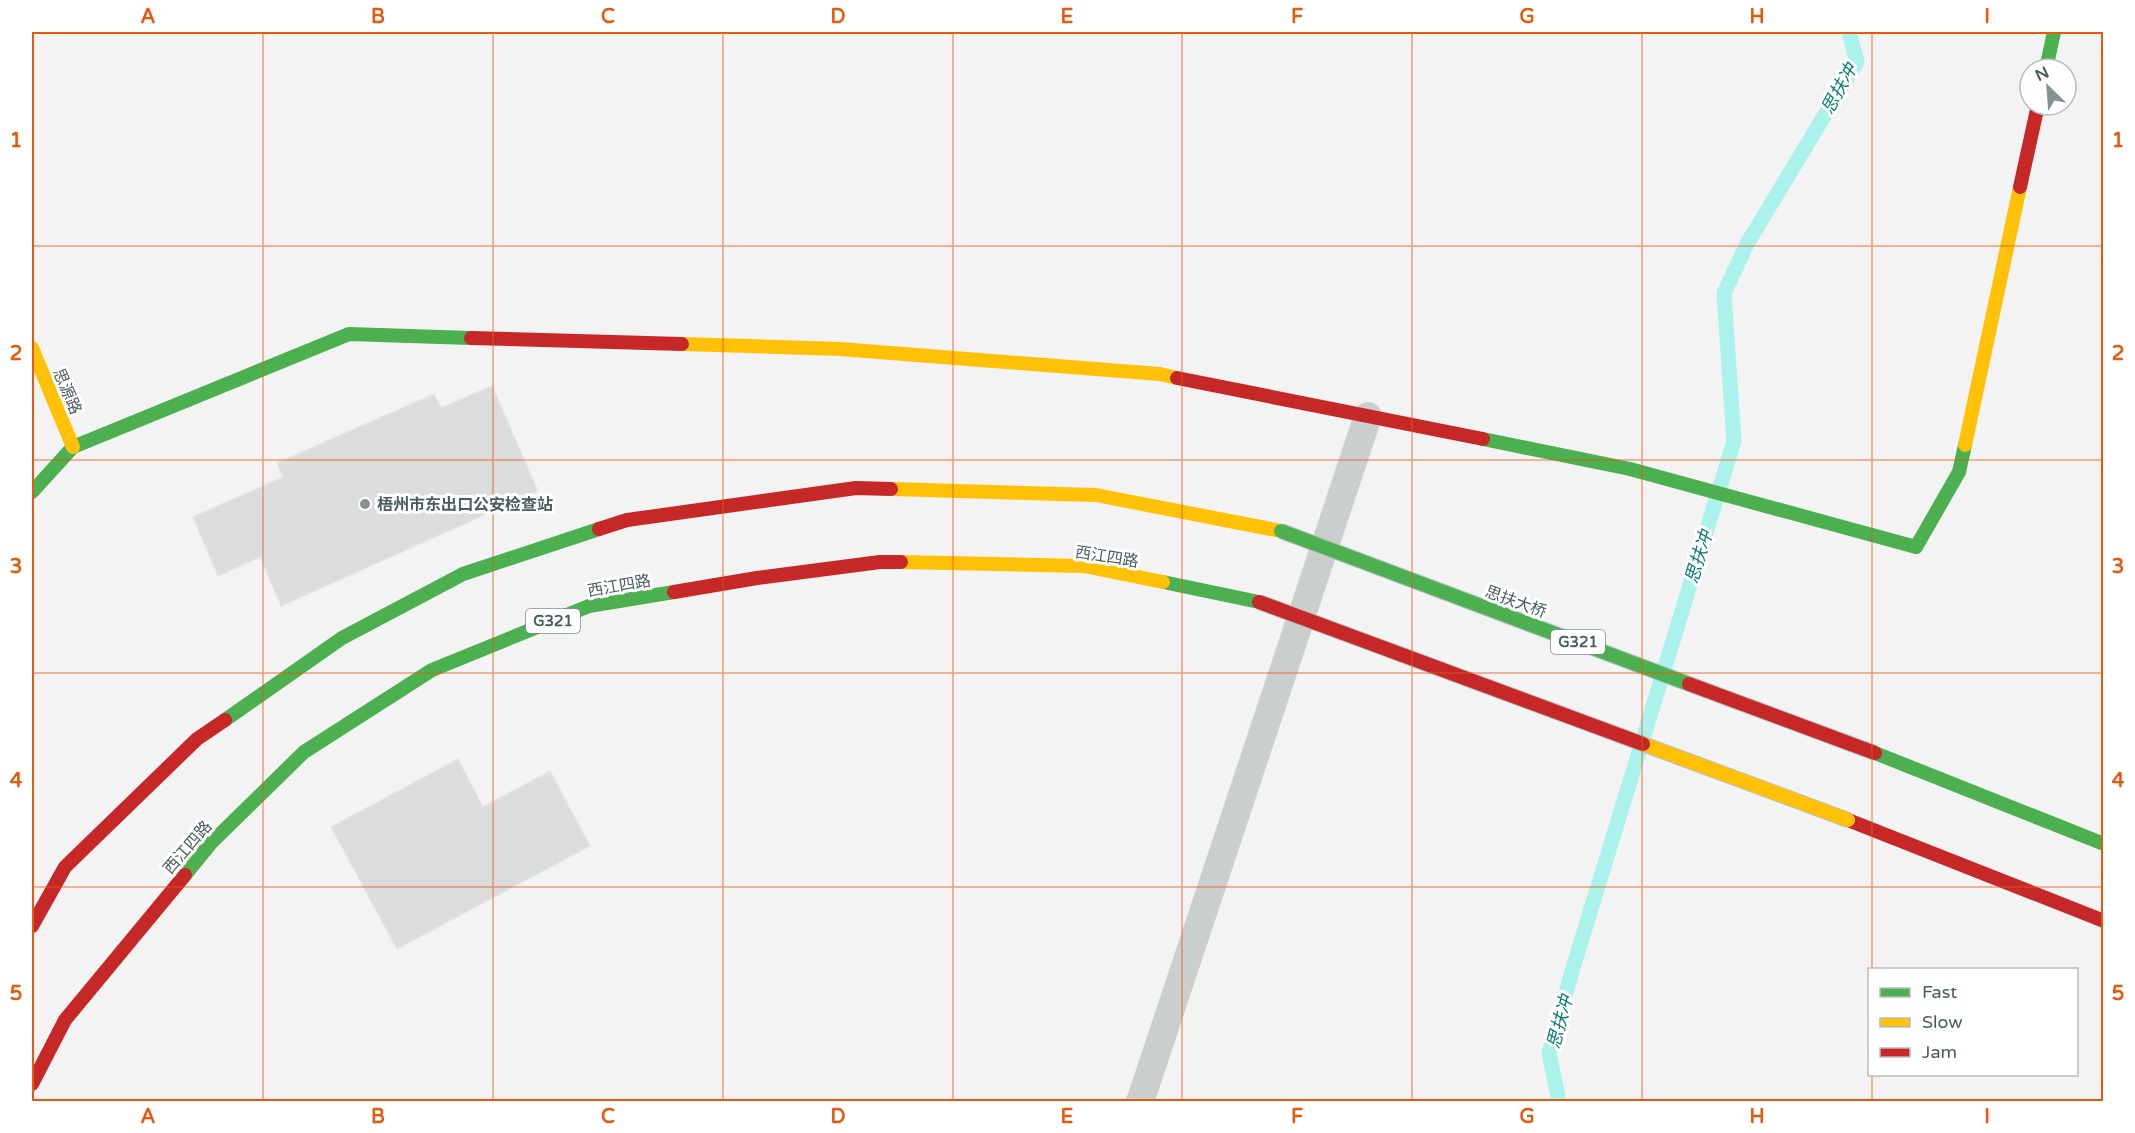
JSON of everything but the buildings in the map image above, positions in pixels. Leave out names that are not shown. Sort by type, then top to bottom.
[{"type":"main road","points":[[2049,57],[2054,32]]},
{"type":"main road","points":[[32,492],[73,447],[349,334],[840,349],[1160,374],[1630,470],[1916,547],[1959,472],[2035,117]]},
{"type":"main road","name":"思源路","points":[[32,348],[73,447]]},
{"type":"main road","name":"思扶大桥","points":[[32,926],[65,867],[197,739],[342,638],[463,574],[627,520],[856,488],[1096,495],[1281,531],[1875,753],[2103,844]]},
{"type":"main road","name":"西江四路","points":[[32,1084],[65,1020],[211,843],[304,752],[432,670],[589,606],[757,578],[880,562],[1084,566],[1259,602],[1848,820],[2103,921]]},
{"type":"lane","points":[[1140,1101],[1368,416]]},
{"type":"waterway","name":"思扶冲","points":[[1559,1102],[1549,1053],[1734,441],[1724,293],[1748,242],[1857,62],[1849,32]]},
{"type":"traffic: fast","points":[[2049,57],[2054,32]]},
{"type":"traffic: fast","points":[[32,492],[73,447],[349,334],[471,338]]},
{"type":"traffic: fast","points":[[1483,439],[1630,469],[1916,547],[1959,472],[1965,445]]},
{"type":"traffic: fast","points":[[225,720],[342,638],[463,574],[599,529]]},
{"type":"traffic: fast","points":[[1281,531],[1689,684]]},
{"type":"traffic: fast","points":[[1163,582],[1259,602]]},
{"type":"traffic: fast","points":[[185,875],[211,843],[304,752],[432,670],[589,606],[674,592]]},
{"type":"traffic: fast","points":[[1875,753],[2104,844]]},
{"type":"traffic: slow","points":[[1965,445],[2020,187]]},
{"type":"traffic: slow","points":[[682,344],[840,349],[1160,374],[1177,378]]},
{"type":"traffic: slow","points":[[32,348],[73,447]]},
{"type":"traffic: slow","points":[[891,489],[1096,495],[1281,531]]},
{"type":"traffic: slow","points":[[901,562],[1084,566],[1163,582]]},
{"type":"traffic: slow","points":[[1643,744],[1848,820]]},
{"type":"traffic: jam","points":[[2020,187],[2035,117]]},
{"type":"traffic: jam","points":[[471,338],[682,344]]},
{"type":"traffic: jam","points":[[1177,378],[1483,439]]},
{"type":"traffic: jam","points":[[599,529],[627,520],[856,488],[891,489]]},
{"type":"traffic: jam","points":[[674,592],[757,578],[880,562],[901,562]]},
{"type":"traffic: jam","points":[[1259,602],[1643,744]]},
{"type":"traffic: jam","points":[[1689,684],[1875,753]]},
{"type":"traffic: jam","points":[[32,926],[65,867],[197,739],[225,720]]},
{"type":"traffic: jam","points":[[1848,820],[2104,921]]},
{"type":"traffic: jam","points":[[32,1084],[65,1020],[185,875]]},
{"type":"place","name":"梧州市东出口公安检查站","points":[[365,504]]}]
